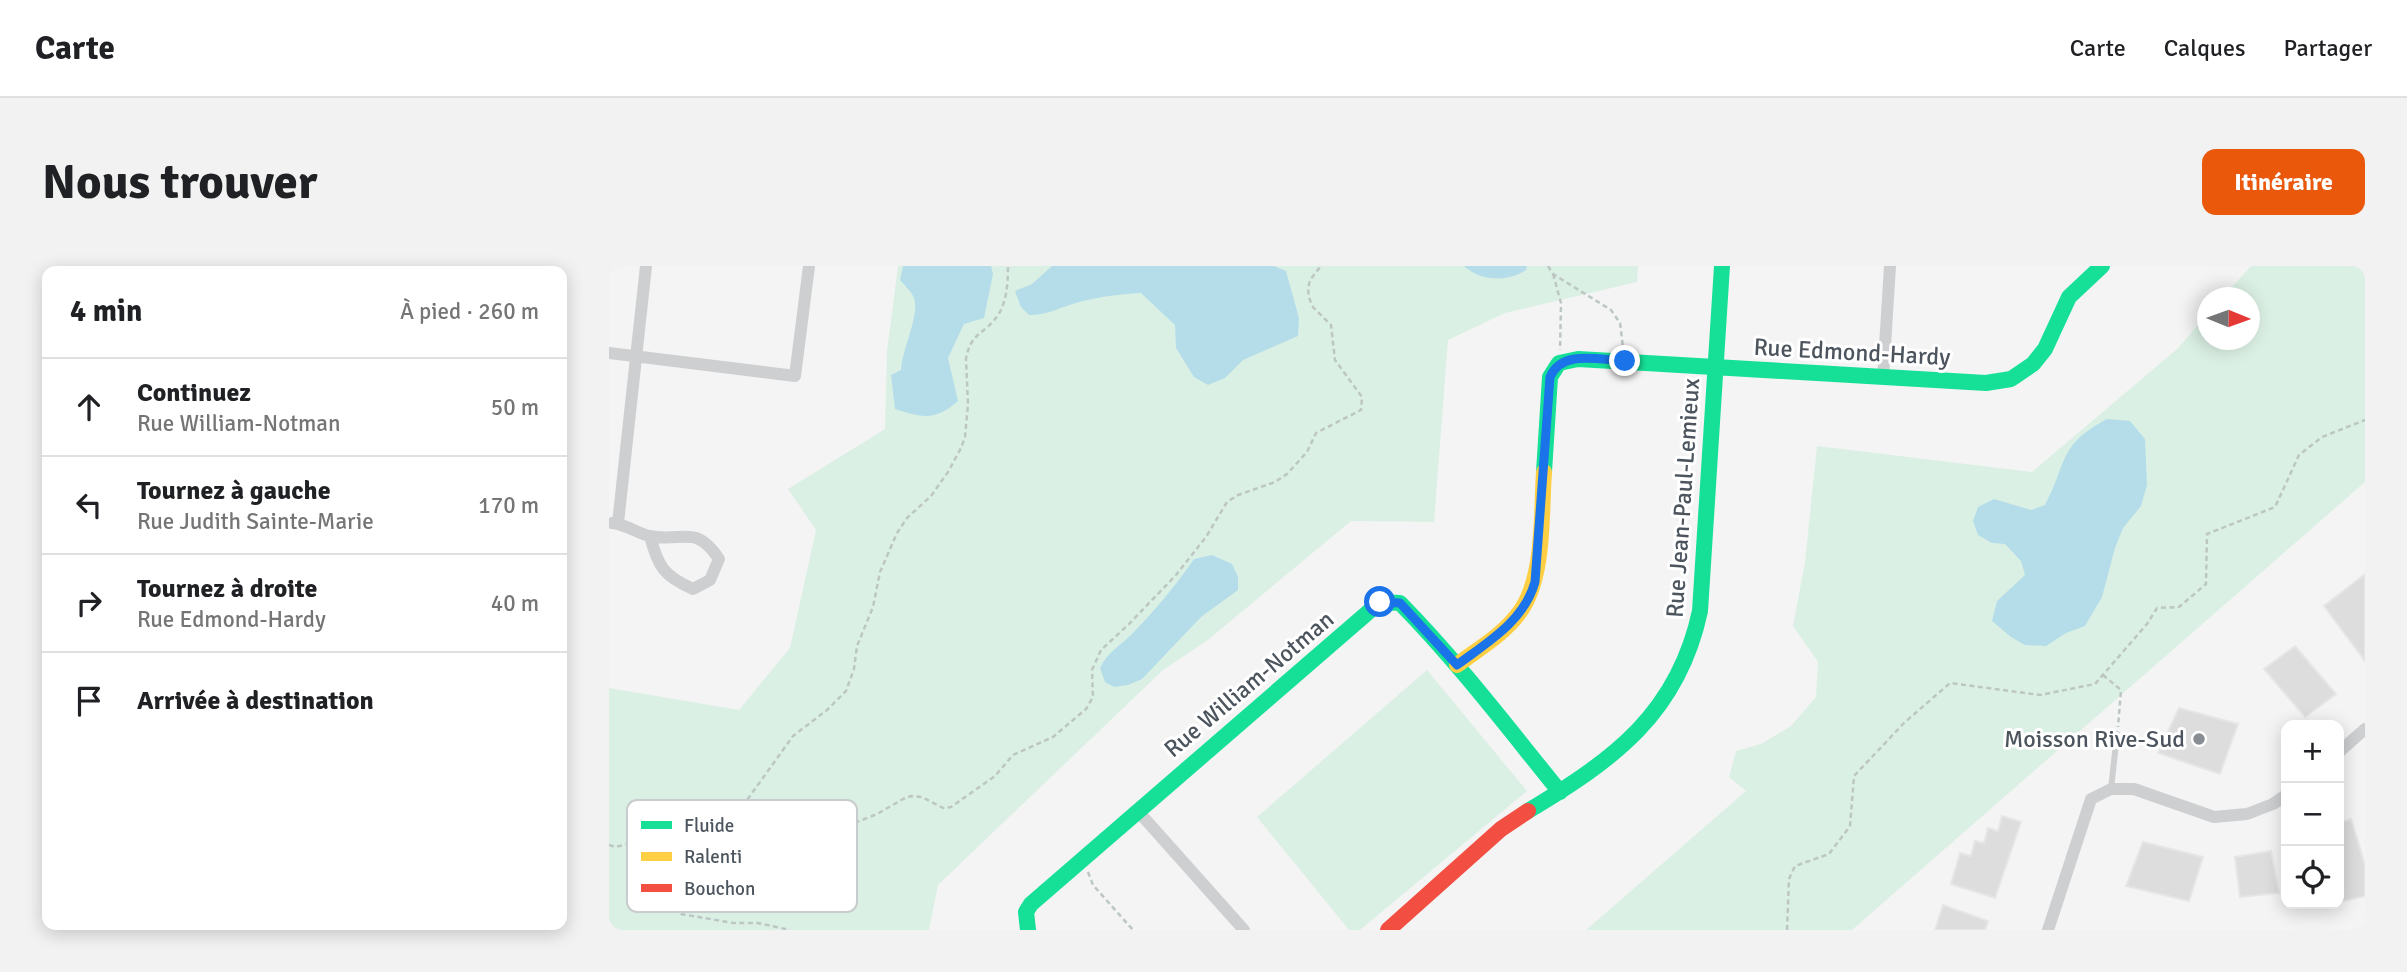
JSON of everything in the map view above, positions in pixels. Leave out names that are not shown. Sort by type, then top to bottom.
[{"type":"street","points":[[646,266],[613,523],[650,536],[693,537],[709,543],[719,559],[710,580],[693,589],[674,580],[657,560],[650,536]]},
{"type":"street","points":[[609,353],[795,376],[809,266]]},
{"type":"street","name":"Rue Jean-Paul-Lemieux","points":[[1388,930],[1500,830],[1591,773],[1652,717],[1672,691],[1687,661],[1700,611],[1722,266]]},
{"type":"street","points":[[1883,378],[1890,266]]},
{"type":"street","name":"Rue Edmond-Hardy","points":[[1565,361],[1625,361],[1986,383],[2011,379],[2033,364],[2053,335],[2069,297],[2102,266]]},
{"type":"street","points":[[1457,665],[1514,620],[1531,597],[1537,569],[1550,377],[1553,369],[1565,361]]},
{"type":"street","name":"Rue William-Notman","points":[[1028,930],[1026,912],[1031,904],[1380,602],[1400,603],[1457,665],[1560,792]]},
{"type":"street","points":[[2344,748],[2365,729]]},
{"type":"street","points":[[2048,930],[2091,799],[2111,789],[2134,789],[2214,817],[2247,814],[2281,798]]},
{"type":"street","points":[[1137,810],[1244,930]]},
{"type":"lane","points":[[2111,789],[2117,734]]},
{"type":"path","points":[[747,800],[786,744],[837,701],[850,683],[857,646],[873,607],[880,572],[897,533],[907,518],[931,496],[961,448],[966,430],[968,404],[967,350],[977,335],[1000,312],[1007,285],[1008,266]]},
{"type":"path","points":[[857,822],[911,796],[922,797],[943,808],[951,807],[995,776],[1013,755],[1064,729],[1086,709],[1093,697],[1092,670],[1101,650],[1176,575],[1206,537],[1227,502],[1238,495],[1275,482],[1287,474],[1307,452],[1316,433],[1361,411],[1362,397],[1335,360],[1331,324],[1312,306],[1309,298],[1310,280],[1321,266]]},
{"type":"path","points":[[1548,266],[1561,303],[1559,344],[1565,361]]},
{"type":"path","points":[[1553,274],[1604,304],[1617,317],[1622,330],[1625,361]]},
{"type":"path","points":[[1787,930],[1789,879],[1795,866],[1829,854],[1850,825],[1854,776],[1904,723],[1950,683],[2040,695],[2095,684],[2147,624],[2157,608],[2179,607],[2206,584],[2207,534],[2275,507],[2299,455],[2322,437],[2365,420]]},
{"type":"path","points":[[2103,675],[2121,690],[2117,734]]},
{"type":"path","points":[[609,845],[615,847],[627,844]]},
{"type":"path","points":[[1078,862],[1089,873],[1093,885],[1133,930]]},
{"type":"path","points":[[680,912],[733,923],[758,922],[790,930]]},
{"type":"green space","points":[[898,266],[1638,266],[1637,282],[1505,313],[1448,340],[1434,522],[1351,521],[1209,639],[1162,671],[938,885],[929,930],[609,930],[609,688],[739,710],[790,648],[816,530],[788,489],[885,429],[887,351]]},
{"type":"green space","points":[[2251,266],[2365,266],[2365,482],[1852,930],[1586,930],[1746,791],[1729,777],[1736,751],[1761,744],[1791,726],[1816,697],[1818,662],[1793,626],[1805,562],[1817,446],[2032,472],[2177,349],[2197,326],[2197,350],[2260,350],[2260,287],[2232,287]]},
{"type":"green space","points":[[1427,670],[1527,791],[1360,930],[1349,930],[1257,817]]},
{"type":"water","points":[[903,266],[991,266],[993,274],[984,318],[964,324],[948,358],[958,401],[935,415],[921,416],[895,409],[891,375],[901,370],[915,313],[913,296],[900,280]]},
{"type":"water","points":[[1052,266],[1274,266],[1286,271],[1299,318],[1298,336],[1243,360],[1225,378],[1208,385],[1194,377],[1176,348],[1175,325],[1141,293],[1094,299],[1029,315],[1021,307],[1015,291],[1032,284]]},
{"type":"water","points":[[1464,266],[1527,266],[1526,270],[1511,277],[1495,278],[1478,275]]},
{"type":"water","points":[[2107,419],[2130,421],[2145,439],[2147,485],[2141,506],[2123,528],[2102,597],[2085,626],[2066,633],[2046,646],[2025,645],[1992,621],[1997,601],[2025,575],[2021,561],[2005,544],[1992,543],[1978,535],[1973,521],[1978,507],[1994,499],[2031,510],[2045,505],[2071,447],[2079,438]]},
{"type":"water","points":[[1212,555],[1232,564],[1238,577],[1238,590],[1201,617],[1142,679],[1114,687],[1105,682],[1100,668],[1107,657],[1150,615],[1194,559]]},
{"type":"building","points":[[2365,574],[2365,661],[2324,606]]},
{"type":"building","points":[[2295,646],[2336,694],[2305,717],[2264,669]]},
{"type":"building","name":"Moisson Rive-Sud","points":[[2179,708],[2238,724],[2220,774],[2158,753]]},
{"type":"building","points":[[2002,816],[2021,822],[1995,898],[1951,884],[1960,853],[1971,856],[1975,841],[1984,843],[1988,828],[1998,831]]},
{"type":"building","points":[[2351,819],[2365,865],[2365,896],[2344,901],[2344,846],[2344,821]]},
{"type":"building","points":[[2143,842],[2203,857],[2189,901],[2126,886]]},
{"type":"building","points":[[2271,851],[2279,893],[2240,897],[2235,857]]},
{"type":"building","points":[[1943,905],[1988,921],[1985,930],[1935,930]]},
{"type":"traffic: fast","points":[[1528,811],[1588,773],[1638,730],[1676,679],[1690,647],[1700,611],[1722,266]]},
{"type":"traffic: fast","points":[[1544,472],[1550,377],[1559,363],[1578,359],[1986,383],[2011,379],[2033,364],[2045,349],[2069,297],[2102,266]]},
{"type":"traffic: fast","points":[[1028,930],[1026,912],[1031,904],[1380,602],[1400,603],[1421,625],[1560,792]]},
{"type":"traffic: slow","points":[[1457,665],[1506,628],[1527,599],[1538,565],[1544,472]]},
{"type":"traffic: jam","points":[[1388,930],[1501,829],[1528,811]]},
{"type":"place","name":"Moisson Rive-Sud","points":[[2199,739]]},
{"type":"route","points":[[1380,602],[1400,603],[1457,665],[1514,620],[1531,597],[1535,582],[1550,377],[1553,369],[1559,363],[1571,359],[1625,361]]}]
